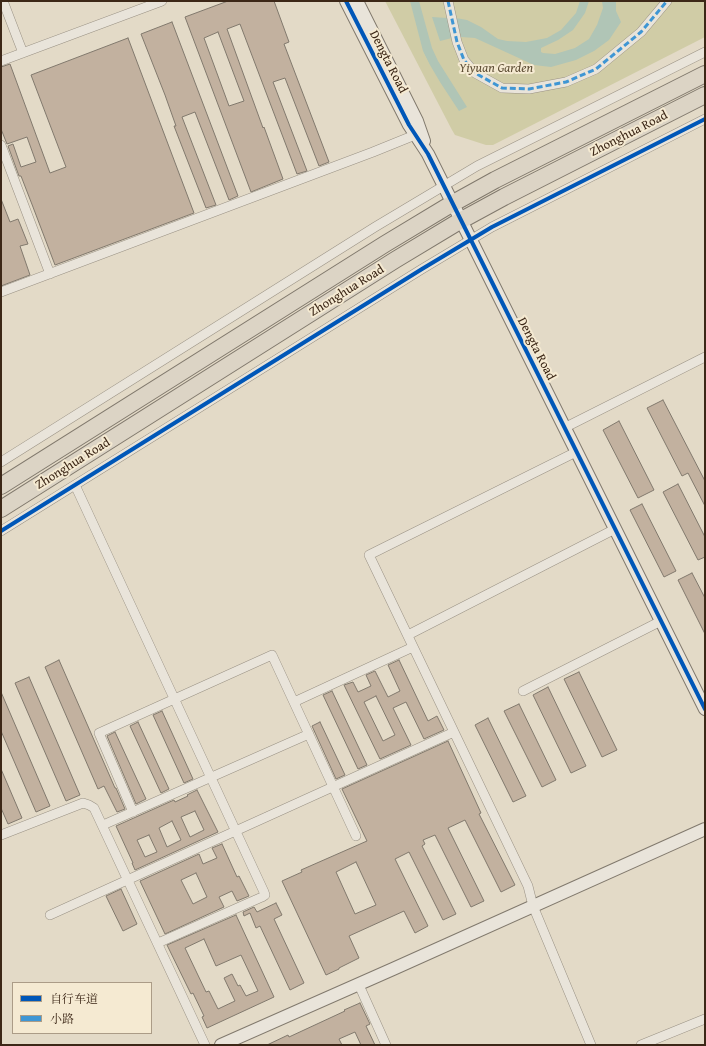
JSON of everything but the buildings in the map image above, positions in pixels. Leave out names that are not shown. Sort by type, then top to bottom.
[{"type":"highway","name":"Zhonghua Road","points":[[1,486],[452,203],[705,74]]},
{"type":"highway","name":"Zhonghua Road","points":[[1,509],[461,220],[705,96]]},
{"type":"street","points":[[3,1],[23,53]]},
{"type":"street","points":[[1,61],[162,1]]},
{"type":"street","name":"Dengta Road","points":[[346,1],[408,125],[428,154],[705,709]]},
{"type":"street","name":"Dengta Road","points":[[357,1],[417,121],[428,154]]},
{"type":"street","points":[[448,1],[457,42],[464,60],[475,72],[502,88],[529,90],[566,82],[596,69],[641,32],[667,1]]},
{"type":"street","points":[[1,462],[375,227],[477,166],[705,52]]},
{"type":"street","points":[[1,531],[415,273],[492,227],[705,119]]},
{"type":"street","points":[[1,292],[415,135]]},
{"type":"street","points":[[1,145],[50,274]]},
{"type":"street","points":[[564,428],[705,357]]},
{"type":"street","points":[[576,452],[369,554],[528,886],[533,906],[592,1045]]},
{"type":"street","points":[[75,485],[264,892],[262,897],[158,943]]},
{"type":"street","points":[[408,635],[615,529]]},
{"type":"street","points":[[523,691],[661,621]]},
{"type":"street","points":[[294,702],[413,647]]},
{"type":"street","points":[[133,812],[99,733],[272,655],[356,836]]},
{"type":"street","points":[[50,915],[454,732]]},
{"type":"street","points":[[102,825],[309,734]]},
{"type":"street","points":[[1,836],[83,803],[89,804],[94,808],[205,1045]]},
{"type":"street","points":[[221,1045],[705,829]]},
{"type":"street","points":[[359,984],[386,1045]]},
{"type":"street","points":[[641,1045],[705,1019]]},
{"type":"green space","name":"Yiyuan Garden","points":[[385,1],[705,1],[705,37],[493,145],[486,145],[455,135]]},
{"type":"shaded area","points":[[410,1],[419,1],[432,48],[438,61],[467,107],[459,111],[440,82],[423,51]]},
{"type":"shaded area","points":[[580,1],[589,1],[585,13],[573,30],[558,40],[541,48],[541,52],[555,54],[575,48],[589,39],[597,25],[603,8],[602,1],[616,1],[616,11],[621,22],[609,40],[594,51],[576,60],[551,67],[534,65],[475,38],[461,37],[456,18],[467,20],[481,27],[498,39],[526,42],[547,38],[561,30],[576,13]]},
{"type":"shaded area","points":[[432,17],[447,18],[452,38],[440,41]]},
{"type":"marked path","points":[[448,1],[457,42],[464,60],[475,73],[502,88],[529,89],[566,82],[596,69],[641,32],[667,1]]},
{"type":"cycle path","points":[[346,1],[409,125],[428,154],[705,709]]},
{"type":"cycle path","points":[[1,531],[492,227],[705,119]]}]
